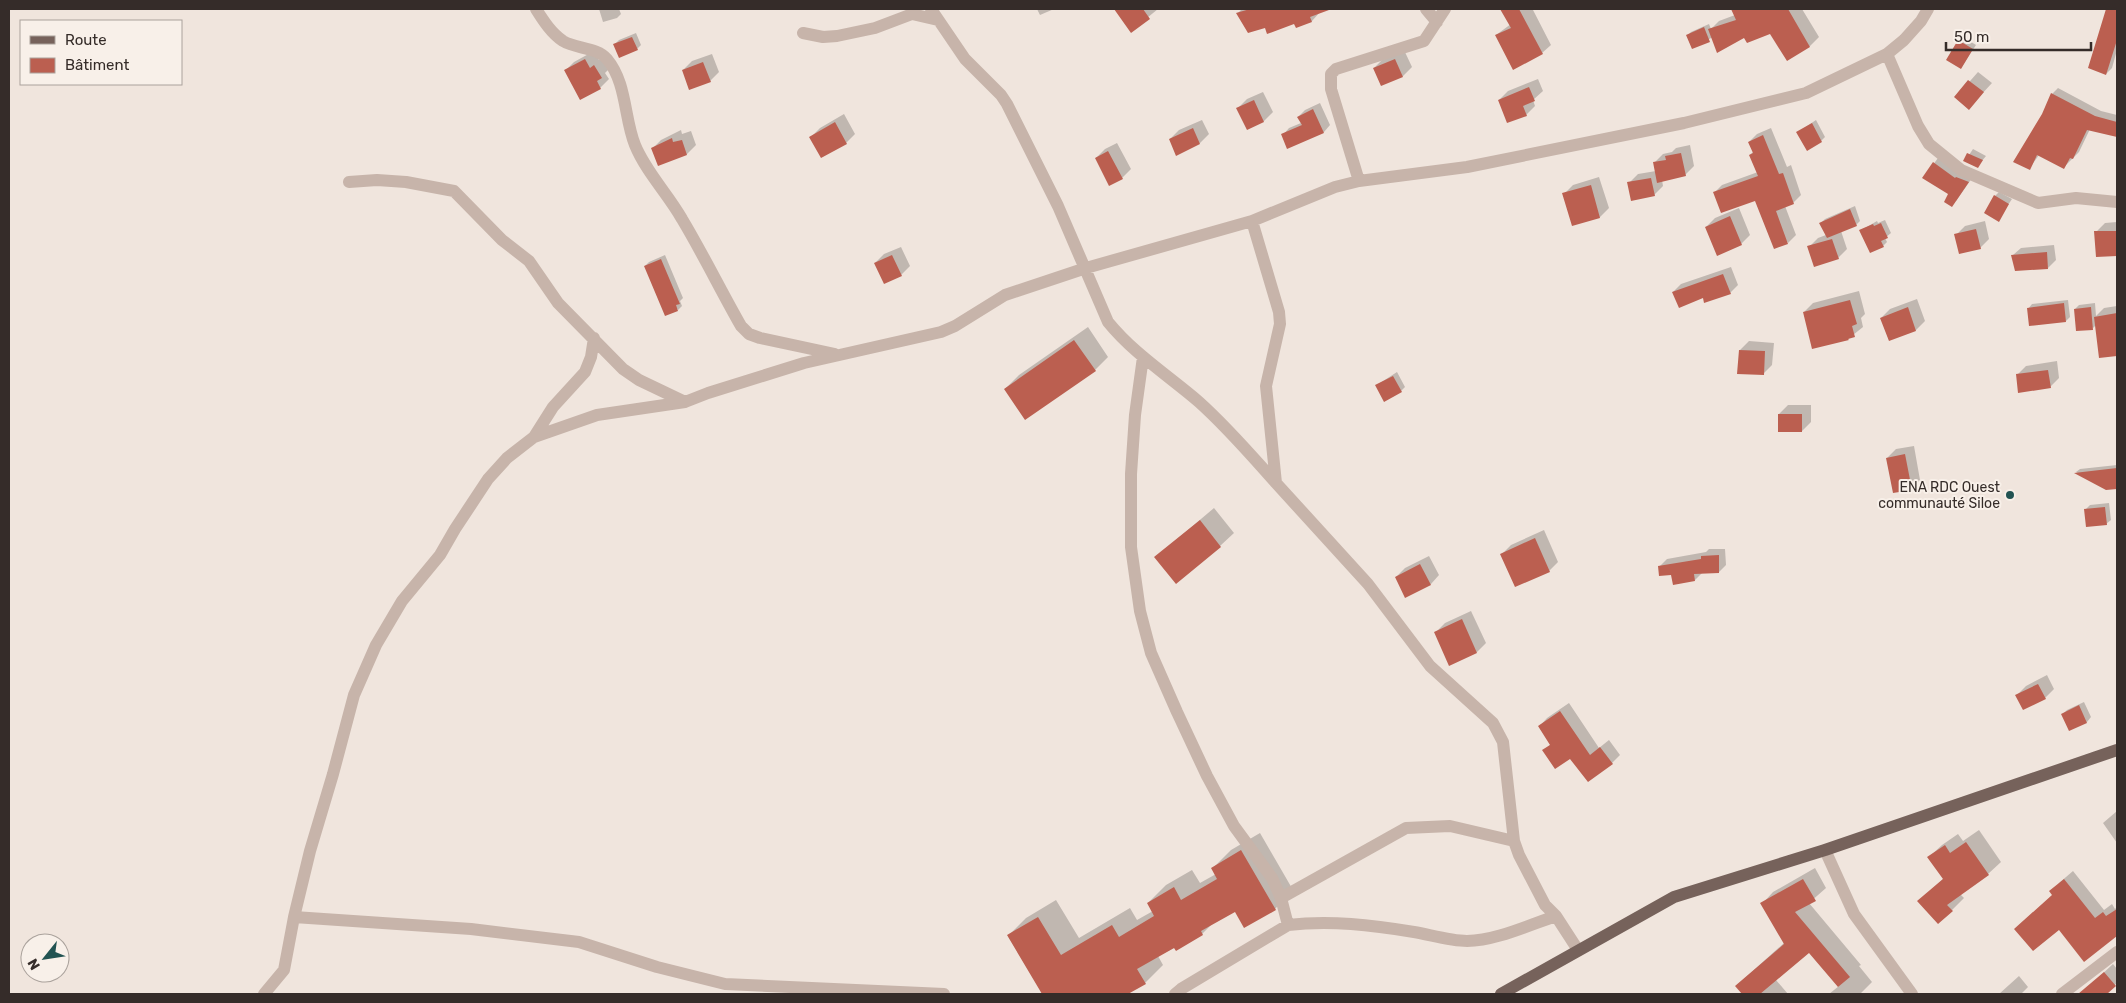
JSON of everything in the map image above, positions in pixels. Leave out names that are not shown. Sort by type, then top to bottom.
[{"type":"main road","points":[[1501,994],[1674,897],[1825,850],[2117,750]]},
{"type":"street","points":[[536,9],[550,29],[562,40],[578,47],[602,53],[608,60],[618,78],[639,152],[646,166],[682,219],[741,326],[749,334],[760,338],[839,355]]},
{"type":"street","points":[[931,9],[964,59],[1001,95],[1007,104],[1058,206],[1108,322],[1143,357],[1219,420],[1368,584],[1430,666],[1493,723],[1503,742],[1514,841],[1519,855],[1545,905],[1556,916],[1578,950]]},
{"type":"street","points":[[1426,9],[1437,22]]},
{"type":"street","points":[[1359,181],[1331,89],[1331,74],[1336,69],[1424,41],[1445,9]]},
{"type":"street","points":[[264,994],[284,970],[294,917],[354,695],[376,645],[402,601],[440,555],[488,480],[507,458],[534,437],[597,415],[684,402],[795,366],[941,332],[955,326],[1005,295],[1086,268],[1252,221],[1314,194],[1359,181],[1467,167],[1731,111],[1806,93],[1887,54],[1904,40],[1921,21],[1928,9]]},
{"type":"street","points":[[803,33],[823,37],[837,36],[875,28],[912,14],[938,20]]},
{"type":"street","points":[[1887,54],[1918,126],[1929,144],[1961,170],[2038,203],[2076,198],[2117,202]]},
{"type":"street","points":[[349,182],[377,180],[406,182],[454,191],[502,240],[529,261],[558,303],[623,369],[684,402]]},
{"type":"street","points":[[1252,221],[1279,312],[1280,324],[1266,386],[1276,483]]},
{"type":"street","points":[[534,437],[553,407],[585,372],[591,357],[594,338]]},
{"type":"street","points":[[1143,357],[1135,415],[1131,474],[1131,547],[1140,612],[1151,653],[1207,776],[1234,826],[1272,878],[1281,898],[1288,925]]},
{"type":"street","points":[[1281,898],[1406,828],[1450,826],[1514,841]]},
{"type":"street","points":[[1825,850],[1854,914],[1912,994]]},
{"type":"street","points":[[1176,994],[1181,989],[1288,925],[1347,923],[1466,941],[1489,938],[1556,916]]},
{"type":"street","points":[[294,917],[471,928],[579,942],[657,967],[725,984],[944,994]]},
{"type":"street","points":[[2062,994],[2117,952]]},
{"type":"building","points":[[1114,9],[1143,9],[1150,19],[1131,33]]},
{"type":"building","points":[[1250,9],[1329,10],[1310,17],[1312,22],[1296,28],[1294,24],[1267,34],[1265,28],[1248,33],[1236,13]]},
{"type":"building","points":[[1500,9],[1519,9],[1543,54],[1513,70],[1495,35],[1511,28]]},
{"type":"building","points":[[1731,9],[1788,9],[1810,47],[1787,61],[1770,34],[1747,43],[1744,38],[1717,53],[1708,29],[1736,20]]},
{"type":"building","points":[[2106,9],[2117,9],[2117,40],[2106,75],[2088,68]]},
{"type":"building","points":[[1704,27],[1710,42],[1692,49],[1686,35]]},
{"type":"building","points":[[632,37],[638,50],[619,58],[613,44]]},
{"type":"building","points":[[1958,40],[1973,49],[1961,69],[1946,60]]},
{"type":"building","points":[[585,59],[590,68],[594,65],[602,78],[597,81],[601,89],[580,100],[564,70]]},
{"type":"building","points":[[1395,59],[1403,77],[1381,86],[1373,68]]},
{"type":"building","points":[[703,62],[711,82],[689,90],[682,70]]},
{"type":"building","points":[[1968,80],[1984,92],[1969,110],[1954,97]]},
{"type":"building","points":[[1529,87],[1535,101],[1523,106],[1527,116],[1507,123],[1498,100]]},
{"type":"building","points":[[2051,93],[2095,116],[2117,122],[2117,137],[2087,130],[2073,159],[2070,158],[2064,169],[2037,155],[2030,170],[2013,162],[2042,114]]},
{"type":"building","points":[[1254,100],[1264,122],[1247,130],[1236,108]]},
{"type":"building","points":[[1313,109],[1324,133],[1287,149],[1281,134],[1302,125],[1297,117]]},
{"type":"building","points":[[835,122],[847,144],[821,158],[809,137]]},
{"type":"building","points":[[1812,123],[1822,142],[1807,151],[1796,132]]},
{"type":"building","points":[[1193,128],[1200,144],[1176,156],[1169,139]]},
{"type":"building","points":[[1763,135],[1779,174],[1783,173],[1794,204],[1776,211],[1788,244],[1774,249],[1755,201],[1721,213],[1713,192],[1758,176],[1749,155],[1753,153],[1748,142]]},
{"type":"building","points":[[672,138],[673,142],[682,140],[687,155],[658,166],[651,148]]},
{"type":"building","points":[[1108,151],[1123,179],[1109,186],[1095,158]]},
{"type":"building","points":[[1681,153],[1686,176],[1657,183],[1653,162],[1666,160],[1665,156]]},
{"type":"building","points":[[1967,153],[1983,160],[1978,168],[1963,161]]},
{"type":"building","points":[[1933,162],[1955,178],[1969,182],[1952,207],[1944,202],[1948,194],[1922,178]]},
{"type":"building","points":[[1651,178],[1655,196],[1631,201],[1627,182]]},
{"type":"building","points":[[1591,185],[1600,218],[1572,226],[1562,193]]},
{"type":"building","points":[[1994,195],[2009,204],[1999,222],[1984,213]]},
{"type":"building","points":[[1850,209],[1857,226],[1827,238],[1819,223]]},
{"type":"building","points":[[1730,216],[1742,245],[1717,256],[1705,227]]},
{"type":"building","points":[[1881,223],[1888,238],[1881,241],[1884,247],[1870,253],[1859,230]]},
{"type":"building","points":[[1976,229],[1981,249],[1959,254],[1954,234]]},
{"type":"building","points":[[2094,231],[2116,231],[2117,256],[2096,257]]},
{"type":"building","points":[[1832,239],[1839,259],[1814,267],[1807,246]]},
{"type":"building","points":[[2047,252],[2048,269],[2015,271],[2011,255]]},
{"type":"building","points":[[892,255],[902,276],[884,284],[874,263]]},
{"type":"building","points":[[661,259],[680,304],[676,305],[678,311],[665,316],[644,266]]},
{"type":"building","points":[[1723,274],[1731,294],[1704,303],[1703,298],[1679,308],[1672,292]]},
{"type":"building","points":[[1850,300],[1857,324],[1852,326],[1855,337],[1812,349],[1803,312]]},
{"type":"building","points":[[2064,303],[2066,322],[2029,326],[2027,308]]},
{"type":"building","points":[[1908,307],[1916,331],[1889,341],[1880,318]]},
{"type":"building","points":[[2091,307],[2093,330],[2076,331],[2074,309]]},
{"type":"building","points":[[2117,313],[2117,356],[2099,358],[2094,317]]},
{"type":"building","points":[[1074,340],[1096,371],[1025,420],[1004,389]]},
{"type":"building","points":[[1739,350],[1765,351],[1764,375],[1737,374]]},
{"type":"building","points":[[2048,370],[2051,388],[2018,393],[2016,374]]},
{"type":"building","points":[[1393,376],[1402,392],[1384,402],[1375,385]]},
{"type":"building","points":[[1778,414],[1802,414],[1802,432],[1778,432]]},
{"type":"building","points":[[1905,454],[1912,490],[1893,493],[1886,458]]},
{"type":"building","points":[[2117,468],[2117,489],[2106,490],[2074,473]]},
{"type":"building","points":[[2105,507],[2107,525],[2086,527],[2084,509]]},
{"type":"building","points":[[1200,520],[1221,547],[1176,584],[1154,557]]},
{"type":"building","points":[[1535,538],[1550,572],[1515,587],[1500,554]]},
{"type":"building","points":[[1719,555],[1719,573],[1694,574],[1695,581],[1673,585],[1671,575],[1659,576],[1658,566],[1701,559],[1701,556]]},
{"type":"building","points":[[1420,564],[1431,585],[1405,598],[1395,577]]},
{"type":"building","points":[[1462,619],[1477,653],[1449,666],[1434,632]]},
{"type":"building","points":[[2038,684],[2046,699],[2023,710],[2015,695]]},
{"type":"building","points":[[2079,705],[2087,723],[2069,731],[2061,714]]},
{"type":"building","points":[[1560,711],[1590,755],[1600,747],[1613,764],[1588,782],[1570,759],[1555,769],[1542,750],[1550,745],[1538,726]]},
{"type":"building","points":[[1966,842],[1989,875],[1947,905],[1953,911],[1938,924],[1917,901],[1943,879],[1927,857],[1945,845],[1950,853]]},
{"type":"building","points":[[1241,850],[1276,910],[1244,928],[1235,912],[1201,931],[1203,935],[1176,951],[1174,948],[1137,969],[1146,984],[1128,994],[1042,994],[1007,935],[1038,917],[1061,955],[1112,925],[1119,937],[1154,916],[1147,903],[1174,887],[1181,900],[1217,879],[1211,868]]},
{"type":"building","points":[[1803,879],[1816,901],[1795,912],[1850,977],[1838,987],[1809,953],[1760,994],[1742,994],[1735,986],[1784,944],[1760,903]]},
{"type":"building","points":[[2064,879],[2095,918],[2103,912],[2106,916],[2117,909],[2117,936],[2084,962],[2059,930],[2033,951],[2014,929],[2052,895],[2049,891]]},
{"type":"building","points":[[2104,972],[2116,986],[2107,994],[2078,994]]},
{"type":"place","name":"ENA RDC Ouest communauté Siloe","points":[[2010,495]]}]
